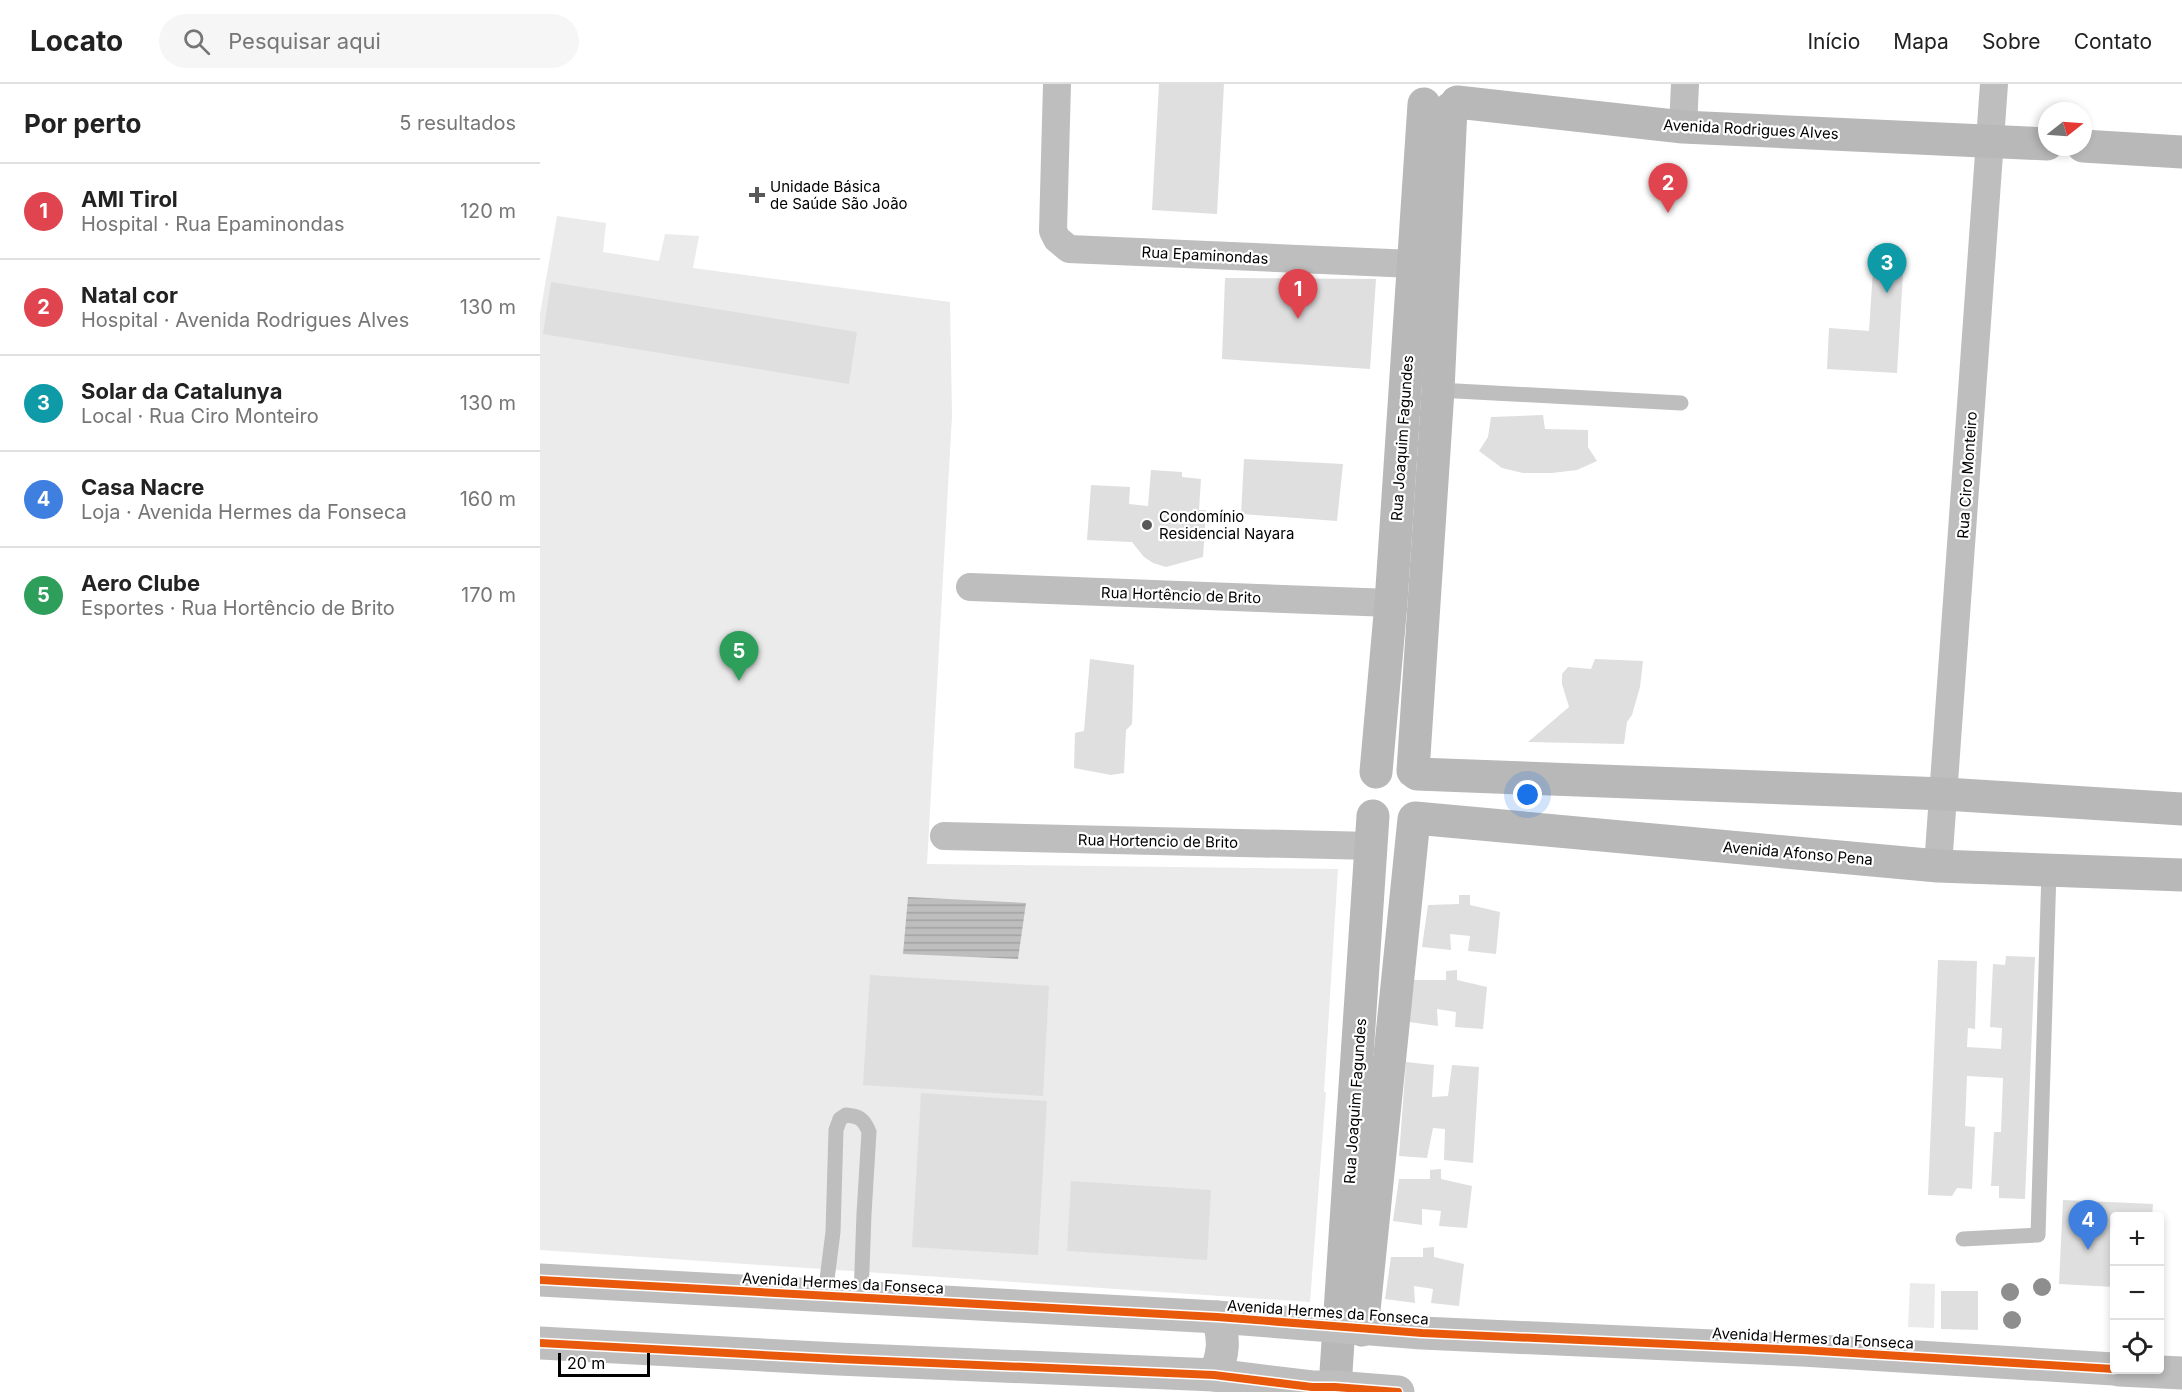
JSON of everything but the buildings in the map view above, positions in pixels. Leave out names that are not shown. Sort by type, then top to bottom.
[{"type":"main road","name":"Avenida Rodrigues Alves","points":[[1442,96],[1683,127],[2038,143]]},
{"type":"main road","name":"Rua Joaquim Fagundes","points":[[1376,772],[1391,603],[1413,264],[1442,96]]},
{"type":"main road","name":"Rua Joaquim Fagundes","points":[[1415,773],[1438,390],[1442,96]]},
{"type":"main road","points":[[2092,147],[2182,152]]},
{"type":"main road","points":[[1391,765],[1400,765],[1415,773],[1422,780],[1425,801],[1415,819],[1398,826],[1389,825],[1373,831],[1365,798],[1366,789],[1376,772],[1391,765]]},
{"type":"main road","points":[[1415,773],[1945,794],[2182,809]]},
{"type":"main road","name":"Rua Joaquim Fagundes","points":[[1335,1387],[1351,1329],[1415,819]]},
{"type":"main road","name":"Avenida Afonso Pena","points":[[1415,819],[1938,866],[2182,875]]},
{"type":"main road","name":"Rua Joaquim Fagundes","points":[[1351,1329],[1373,831]]},
{"type":"main road","name":"Avenida Hermes da Fonseca","points":[[540,1280],[1217,1317],[1351,1329],[1802,1350],[2110,1369]]},
{"type":"main road","points":[[1214,1375],[1220,1365],[1223,1340],[1217,1317]]},
{"type":"main road","points":[[540,1343],[838,1359],[1214,1375],[1312,1387],[1398,1392]]},
{"type":"main road","points":[[2164,1372],[2182,1373]]},
{"type":"street","name":"Rua Epaminondas","points":[[1057,84],[1053,231],[1060,243],[1069,249],[1413,264]]},
{"type":"street","points":[[1683,127],[1685,84]]},
{"type":"street","name":"Rua Ciro Monteiro","points":[[1938,866],[1945,794],[1994,84]]},
{"type":"street","name":"Rua Hortêncio de Brito","points":[[970,587],[1391,603]]},
{"type":"street","name":"Rua Hortencio de Brito","points":[[944,836],[1373,831]]},
{"type":"lane","points":[[1438,390],[1681,403]]},
{"type":"lane","points":[[1963,1239],[2038,1235],[2049,870]]},
{"type":"lane","points":[[825,1295],[833,1232],[836,1130],[840,1119],[846,1115],[858,1116],[866,1123],[869,1132],[861,1297]]},
{"type":"shaded area","points":[[557,216],[606,223],[603,252],[659,261],[665,234],[699,236],[693,268],[950,302],[952,416],[927,864],[1338,869],[1324,1092],[1326,1092],[1310,1302],[540,1250],[540,314]]},
{"type":"shaded area","points":[[908,897],[1026,903],[1018,959],[903,954]]},
{"type":"shaded area","points":[[1910,1283],[1935,1284],[1934,1328],[1908,1327]]},
{"type":"cycle path","points":[[540,1280],[1217,1317],[1422,1333],[1802,1350],[2110,1369]]},
{"type":"cycle path","points":[[540,1343],[838,1359],[1214,1375],[1312,1387],[1398,1392]]},
{"type":"place","name":"Unidade Básica de Saúde São João","points":[[757,195]]},
{"type":"place","name":"Natal cor","points":[[1668,213]]},
{"type":"place","name":"Solar da Catalunya","points":[[1887,293]]},
{"type":"place","name":"AMI Tirol","points":[[1298,319]]},
{"type":"place","name":"Condomínio Residencial Nayara","points":[[1147,525]]},
{"type":"place","name":"Aero Clube","points":[[739,681]]},
{"type":"place","name":"Casa Nacre","points":[[2088,1250]]}]
